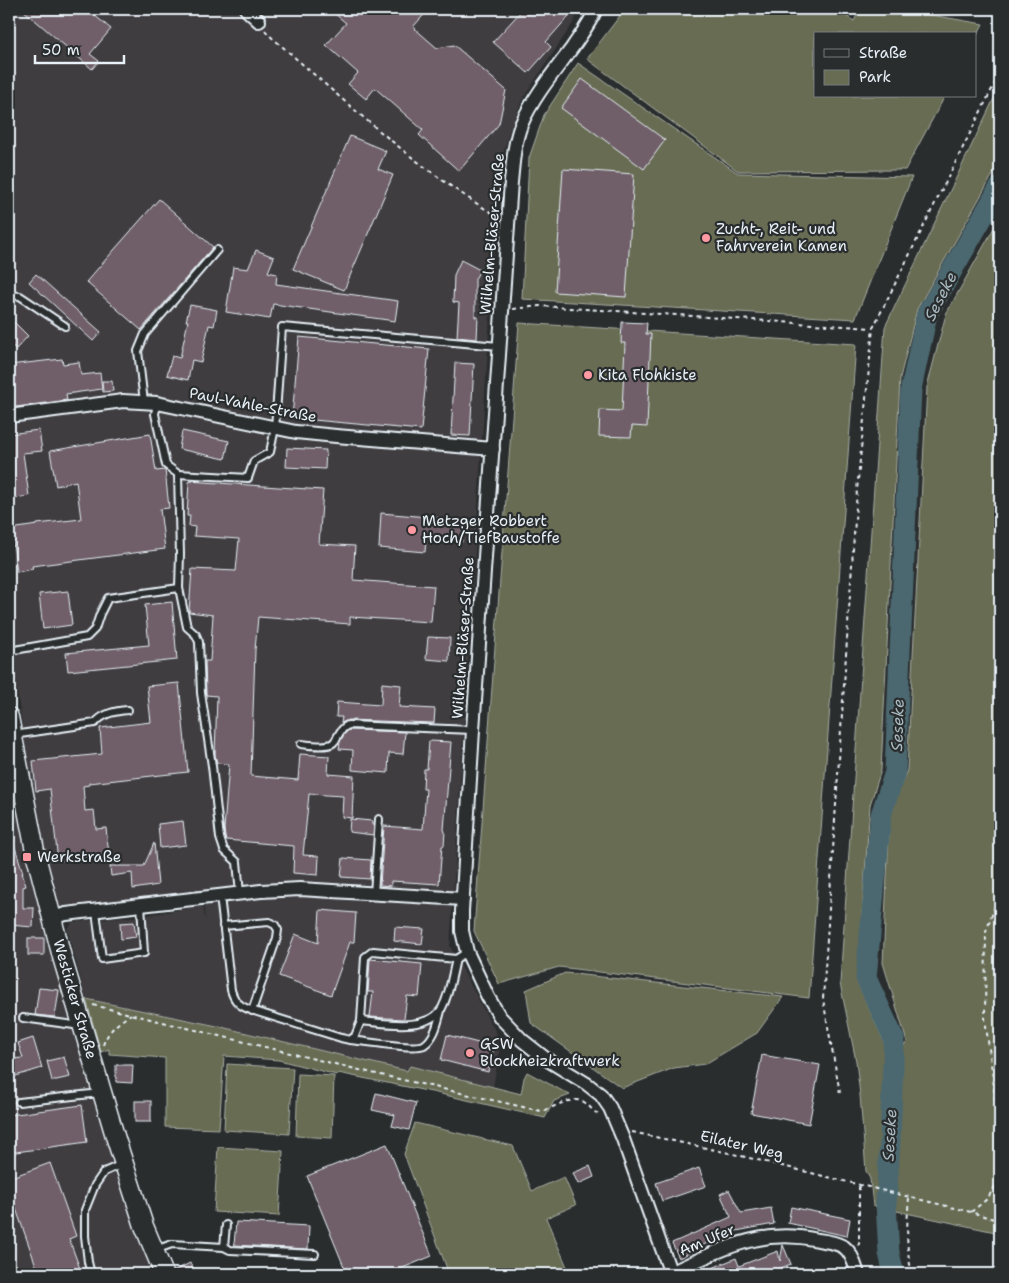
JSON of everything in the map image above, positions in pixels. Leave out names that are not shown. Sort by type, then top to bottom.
[{"type":"street","name":"Wilhelm-Bläser-Straße","points":[[596,9],[579,37],[532,104],[522,125],[514,158],[499,346],[473,730],[463,899],[462,955],[500,1017],[522,1040],[546,1059],[587,1084],[601,1095],[610,1108],[671,1274]]},
{"type":"street","points":[[249,10],[259,21]]},
{"type":"street","name":"Paul-Vahle-Straße","points":[[9,416],[123,401],[150,402],[274,428],[336,436],[493,449]]},
{"type":"street","name":"Westicker Straße","points":[[9,717],[36,856],[76,1005],[144,1226],[164,1274]]},
{"type":"street","points":[[52,918],[66,914],[240,893],[300,889],[463,899]]},
{"type":"street","name":"Am Ufer","points":[[671,1274],[747,1240],[778,1236],[800,1236],[830,1242],[843,1247],[851,1256]]},
{"type":"street","points":[[851,1256],[858,1274]]},
{"type":"lane","points":[[217,250],[145,334],[138,351],[166,465],[178,474],[248,478],[254,461],[270,452],[274,428],[282,326],[499,346]]},
{"type":"lane","points":[[9,295],[20,296],[65,326]]},
{"type":"lane","points":[[178,474],[179,588],[187,627],[196,635],[199,642],[201,693],[220,838],[224,850],[237,862],[240,893]]},
{"type":"lane","points":[[9,650],[87,637],[95,629],[108,598],[179,588]]},
{"type":"lane","points":[[12,735],[95,723],[111,712],[128,710]]},
{"type":"lane","points":[[301,744],[329,745],[334,743],[342,728],[348,725],[473,730]]},
{"type":"lane","points":[[374,894],[379,819]]},
{"type":"lane","points":[[220,896],[231,990],[239,1006],[350,1040],[412,1047],[422,1046],[430,1039],[436,1029],[462,955],[372,952],[365,957],[361,1021],[350,1040]]},
{"type":"lane","points":[[96,911],[102,959],[144,953],[141,905]]},
{"type":"lane","points":[[223,926],[269,922],[276,925],[278,930],[252,1011]]},
{"type":"lane","points":[[361,1021],[407,1025],[419,1023],[434,1016],[442,1009]]},
{"type":"lane","points":[[23,1018],[82,1026]]},
{"type":"lane","points":[[19,1102],[102,1092]]},
{"type":"lane","points":[[91,1274],[85,1236],[86,1210],[94,1185],[104,1172],[124,1164]]},
{"type":"lane","points":[[224,1247],[226,1225]]},
{"type":"lane","points":[[153,1250],[172,1244],[224,1247],[230,1250],[315,1254]]},
{"type":"path","points":[[956,9],[977,9]]},
{"type":"path","points":[[259,21],[268,35],[404,152],[478,205],[508,222]]},
{"type":"path","points":[[840,1093],[823,999],[857,500],[872,328],[1000,73]]},
{"type":"path","points":[[502,309],[540,306],[872,328]]},
{"type":"path","points":[[1000,891],[986,932],[985,1018],[994,1086],[1000,1174]]},
{"type":"path","points":[[76,1005],[84,1003],[542,1111],[573,1099],[579,1100],[601,1116]]},
{"type":"path","points":[[102,1047],[107,1034],[119,1022],[131,1014]]},
{"type":"path","name":"Eilater Weg","points":[[621,1134],[729,1153],[971,1212],[1000,1221]]},
{"type":"path","points":[[971,1212],[987,1199],[1000,1179]]},
{"type":"path","points":[[851,1256],[859,1244],[859,1186]]},
{"type":"path","points":[[909,1198],[907,1215],[910,1268],[913,1274]]},
{"type":"shaded area","points":[[9,9],[580,9],[573,23],[522,100],[508,135],[499,172],[450,946],[501,1042],[493,1087],[410,1066],[408,1071],[217,1026],[86,999],[67,929],[73,922],[142,916],[203,906],[206,924],[203,897],[57,914],[38,833],[9,637]]},
{"type":"shaded area","points":[[9,726],[29,849],[153,1274],[9,1274]]},
{"type":"green space","points":[[625,9],[835,9],[854,21],[860,9],[907,9],[983,24],[976,37],[976,32],[814,32],[814,98],[944,98],[905,170],[738,171],[587,59]]},
{"type":"green space","name":"Zucht-, Reit- und Fahrverein Kamen","points":[[578,63],[738,173],[912,177],[855,319],[522,299],[529,158],[544,115]]},
{"type":"green space","points":[[1000,86],[1000,162],[917,309],[900,378],[881,770],[870,805],[857,982],[886,1046],[886,1065],[907,1042],[883,963],[890,812],[907,770],[927,387],[946,314],[1000,217],[1000,1233],[873,1206],[870,1179],[866,1171],[856,1061],[840,983],[885,327]]},
{"type":"green space","points":[[519,323],[856,344],[809,998],[559,967],[499,984],[474,931]]},
{"type":"green space","points":[[565,973],[783,997],[757,1033],[705,1064],[674,1068],[622,1088],[531,1023],[526,990]]},
{"type":"green space","points":[[86,999],[217,1026],[407,1071],[410,1066],[521,1094],[527,1072],[570,1095],[554,1101],[545,1118],[432,1092],[338,1073],[337,1075],[279,1060],[224,1056],[219,1129],[165,1127],[165,1058],[109,1054],[109,1049],[101,1052]]},
{"type":"green space","points":[[227,1064],[293,1068],[289,1134],[224,1130]]},
{"type":"green space","points":[[298,1074],[334,1076],[332,1138],[296,1136]]},
{"type":"green space","points":[[415,1123],[513,1146],[532,1191],[564,1177],[576,1205],[546,1218],[570,1274],[449,1274],[404,1154]]},
{"type":"green space","points":[[218,1147],[283,1151],[279,1216],[214,1212]]},
{"type":"building","points":[[22,9],[87,9],[111,29],[90,54],[99,61],[92,69]]},
{"type":"building","points":[[329,9],[429,9],[413,27],[437,48],[454,45],[506,90],[499,124],[459,171],[419,135],[423,130],[375,88],[366,99],[348,84],[358,73],[326,45],[346,23]]},
{"type":"building","points":[[523,9],[575,9],[546,42],[551,47],[528,73],[493,42]]},
{"type":"building","points":[[582,79],[665,140],[644,169],[561,108]]},
{"type":"building","points":[[350,136],[386,151],[378,169],[393,175],[344,290],[293,269]]},
{"type":"building","points":[[563,169],[634,174],[626,297],[555,292]]},
{"type":"building","points":[[159,199],[213,247],[141,330],[86,282]]},
{"type":"building","points":[[256,250],[274,257],[268,272],[277,274],[276,284],[398,301],[395,321],[273,304],[270,319],[226,312],[233,267],[248,269]]},
{"type":"building","points":[[461,260],[480,270],[475,279],[475,317],[478,317],[477,339],[457,337],[459,303],[453,302],[454,275]]},
{"type":"building","points":[[36,274],[101,332],[93,341],[29,282]]},
{"type":"building","points":[[190,305],[217,310],[214,326],[209,325],[201,362],[192,360],[188,380],[167,375],[172,356],[180,358]]},
{"type":"building","points":[[9,317],[28,336],[16,349],[9,343]]},
{"type":"building","points":[[622,322],[647,323],[646,334],[651,334],[647,427],[632,426],[631,437],[599,436],[600,410],[622,411],[625,343],[621,343]]},
{"type":"building","points":[[299,337],[429,349],[421,430],[292,418]]},
{"type":"building","points":[[62,359],[63,364],[79,362],[81,375],[100,373],[102,389],[66,394],[67,400],[9,408],[9,365]]},
{"type":"building","points":[[455,363],[474,364],[470,436],[451,435]]},
{"type":"building","points":[[102,381],[112,381],[113,391],[103,392]]},
{"type":"building","points":[[39,430],[42,451],[23,453],[29,496],[9,499],[9,434]]},
{"type":"building","points":[[182,431],[229,441],[225,459],[179,449]]},
{"type":"building","points":[[150,434],[156,471],[165,470],[169,508],[160,509],[165,549],[32,566],[33,569],[17,572],[11,529],[81,519],[76,481],[56,486],[50,451]]},
{"type":"building","points":[[287,448],[326,450],[325,469],[286,467]]},
{"type":"building","points":[[189,481],[323,490],[319,544],[355,546],[353,580],[434,586],[431,622],[350,617],[350,624],[258,617],[255,650],[251,776],[298,780],[300,754],[329,756],[328,774],[354,776],[352,818],[342,817],[343,796],[309,794],[303,855],[319,856],[318,875],[293,873],[294,846],[226,840],[225,837],[229,764],[217,763],[215,755],[217,696],[206,695],[205,661],[210,661],[213,615],[189,612],[192,569],[236,571],[239,539],[194,536],[195,527],[189,526],[190,516],[187,516]]},
{"type":"building","points":[[381,513],[440,518],[440,523],[463,525],[462,542],[426,539],[425,552],[379,548]]},
{"type":"building","points":[[68,591],[72,625],[43,629],[39,594]]},
{"type":"building","points":[[172,602],[177,660],[68,671],[66,653],[149,645],[145,605]]},
{"type":"building","points":[[428,637],[450,638],[449,661],[426,659]]},
{"type":"building","points":[[179,683],[188,772],[89,783],[89,785],[83,786],[85,811],[94,810],[96,829],[106,828],[109,855],[58,861],[50,789],[36,791],[33,761],[102,754],[100,728],[151,722],[147,686]]},
{"type":"building","points":[[382,683],[401,685],[399,707],[435,709],[434,723],[348,720],[341,723],[342,717],[336,717],[337,702],[381,705]]},
{"type":"building","points":[[349,730],[405,732],[403,754],[389,753],[388,773],[352,770],[353,750],[339,749],[344,734]]},
{"type":"building","points":[[429,741],[451,742],[444,846],[442,846],[439,884],[391,881],[391,886],[380,885],[384,826],[423,829],[426,789],[423,789],[424,769],[427,769]]},
{"type":"building","points":[[350,819],[372,821],[372,825],[374,825],[373,835],[349,832]]},
{"type":"building","points":[[183,821],[186,845],[160,848],[158,824]]},
{"type":"building","points":[[9,834],[11,834],[26,886],[23,887],[23,908],[34,908],[33,927],[9,925]]},
{"type":"building","points":[[154,843],[158,885],[133,889],[132,873],[111,876],[110,866],[144,866]]},
{"type":"building","points":[[343,858],[371,860],[370,879],[341,877]]},
{"type":"building","points":[[320,910],[356,913],[354,942],[350,942],[331,995],[279,976],[295,934],[318,943]]},
{"type":"building","points":[[134,922],[136,937],[121,939],[120,923]]},
{"type":"building","points":[[395,927],[424,929],[422,944],[394,941]]},
{"type":"building","points":[[28,938],[44,938],[44,955],[28,955]]},
{"type":"building","points":[[370,959],[422,964],[419,997],[407,996],[404,1019],[370,1017],[373,992],[368,992]]},
{"type":"building","points":[[39,988],[59,990],[55,1017],[35,1015]]},
{"type":"building","points":[[447,1035],[494,1047],[488,1072],[441,1060]]},
{"type":"building","points":[[33,1038],[42,1068],[9,1078],[9,1059],[23,1058],[18,1043]]},
{"type":"building","points":[[762,1055],[820,1065],[809,1124],[751,1113]]},
{"type":"building","points":[[64,1057],[70,1077],[52,1081],[47,1061]]},
{"type":"building","points":[[116,1065],[133,1065],[132,1083],[116,1082]]},
{"type":"building","points":[[376,1093],[416,1103],[409,1130],[392,1126],[395,1115],[372,1110]]},
{"type":"building","points":[[135,1101],[151,1101],[151,1122],[135,1122]]},
{"type":"building","points":[[82,1105],[87,1142],[9,1153],[9,1115]]},
{"type":"building","points":[[387,1144],[432,1256],[388,1274],[347,1274],[307,1176]]},
{"type":"building","points":[[50,1163],[76,1236],[69,1239],[82,1274],[39,1274],[9,1189],[9,1178]]},
{"type":"building","points":[[590,1166],[594,1177],[578,1184],[573,1173]]},
{"type":"building","points":[[699,1168],[706,1186],[662,1201],[656,1183]]},
{"type":"building","points":[[729,1190],[741,1213],[771,1208],[774,1224],[731,1232],[679,1258],[672,1243],[731,1217],[720,1194]]},
{"type":"building","points":[[791,1207],[850,1219],[847,1236],[788,1223]]},
{"type":"building","points":[[236,1222],[309,1226],[308,1249],[234,1245]]},
{"type":"building","points":[[783,1245],[791,1264],[765,1274],[698,1274],[736,1258],[739,1266],[778,1251],[780,1261]]},
{"type":"building","points":[[190,1263],[196,1274],[174,1274],[174,1271]]},
{"type":"waterway","name":"Seseke","points":[[894,1274],[889,1253],[886,1204],[894,1039],[866,978],[881,815],[895,772],[911,389],[927,314],[1000,187]]},
{"type":"place","name":"Zucht-, Reit- und Fahrverein Kamen","points":[[706,238]]},
{"type":"place","name":"Kita Flohkiste","points":[[588,375]]},
{"type":"place","name":"Metzger Robbert Hoch/TiefBaustoffe","points":[[412,530]]},
{"type":"place","name":"Werkstraße","points":[[27,857]]},
{"type":"place","name":"GSW Blockheizkraftwerk","points":[[470,1053]]}]
